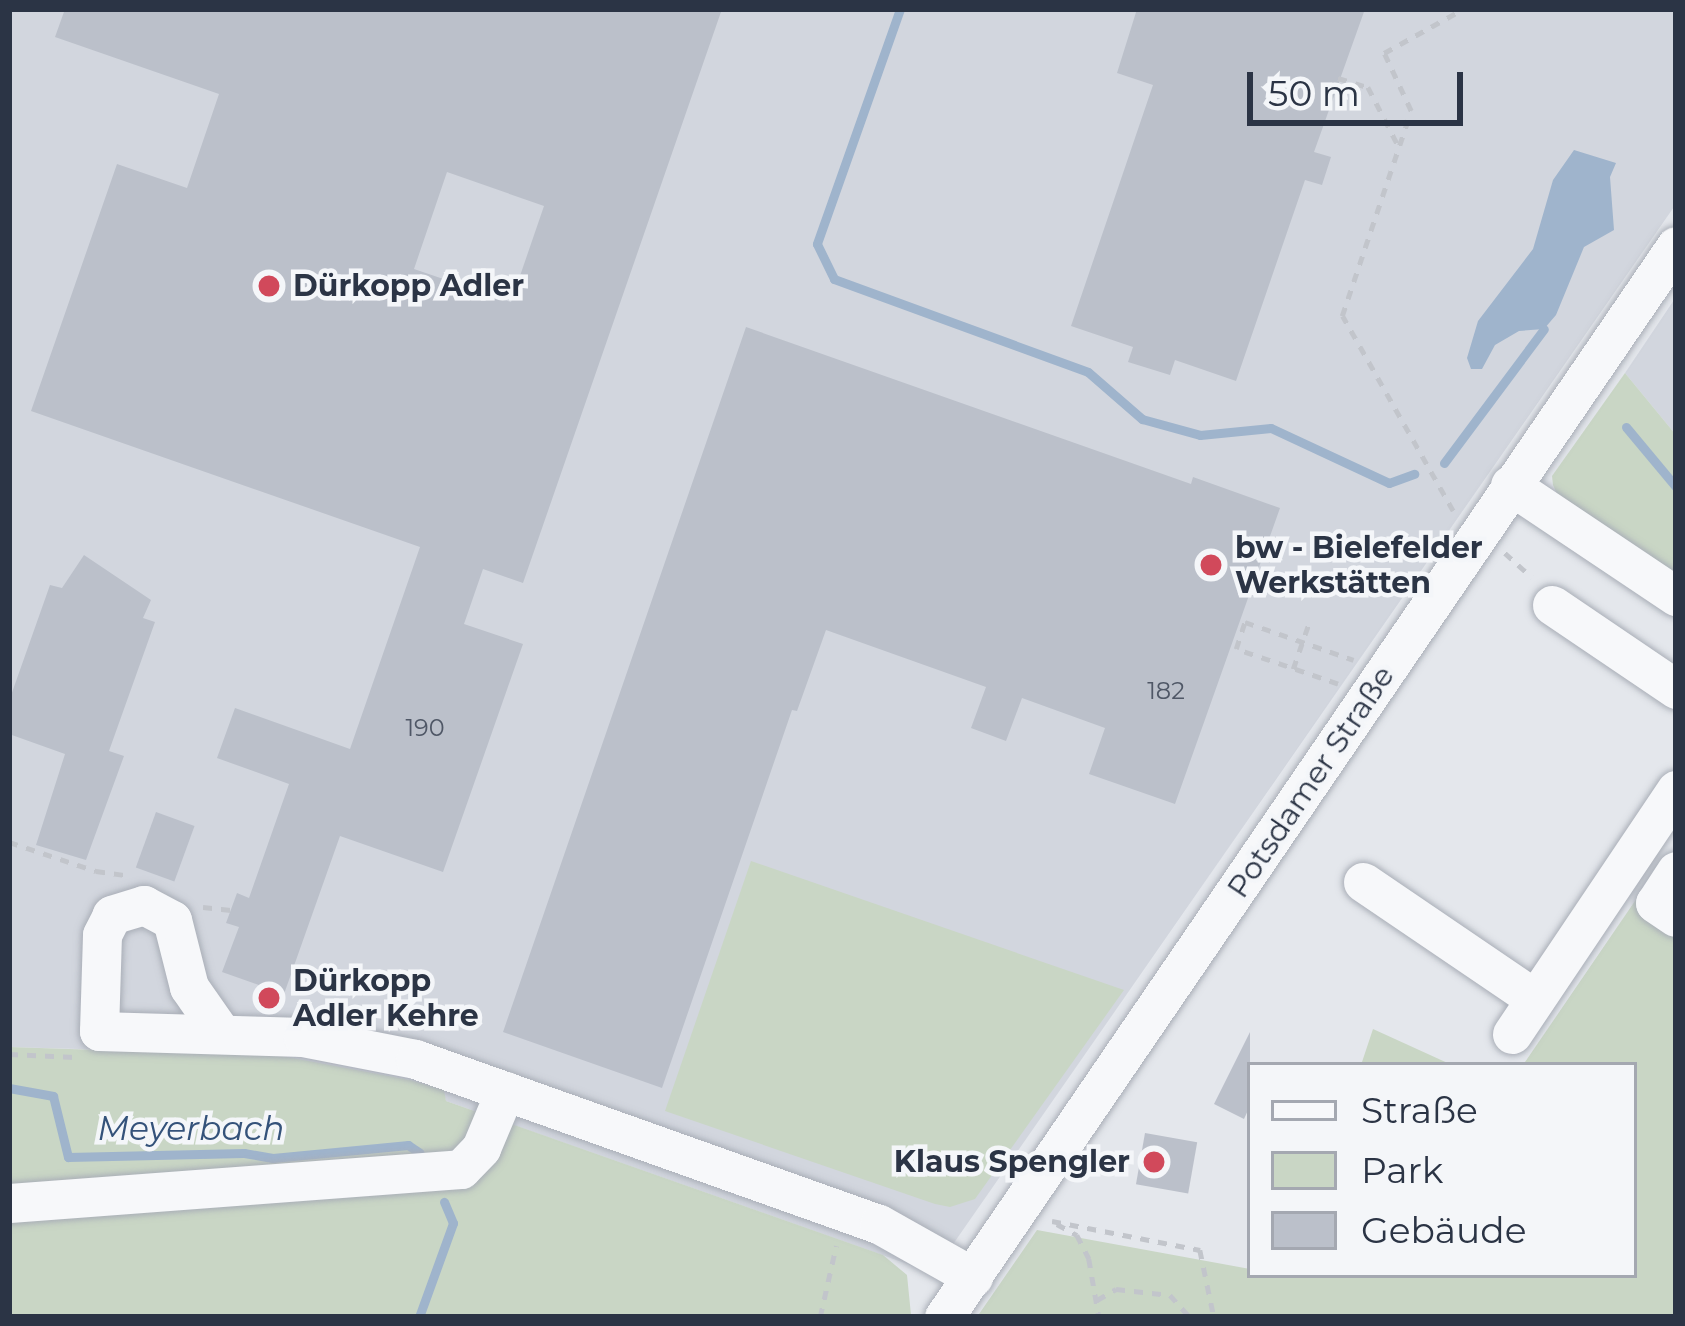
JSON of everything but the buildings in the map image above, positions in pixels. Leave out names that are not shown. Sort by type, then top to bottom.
[{"type":"street","name":"Potsdamer Straße","points":[[944,1317],[1467,524],[1510,485],[1676,246]]},
{"type":"street","points":[[1510,485],[1676,596]]},
{"type":"street","points":[[1552,605],[1676,689]]},
{"type":"street","points":[[1512,1034],[1676,790]]},
{"type":"street","points":[[1676,871],[1655,902],[1676,917]]},
{"type":"street","points":[[1363,882],[1535,999]]},
{"type":"street","points":[[221,1033],[189,987],[172,920],[144,905],[127,907],[105,923],[99,1031],[221,1033],[373,1048],[844,1212],[915,1240],[973,1276]]},
{"type":"street","points":[[9,1203],[461,1169],[481,1148],[505,1091]]},
{"type":"path","points":[[1463,9],[1384,53],[1411,111],[1342,316],[1467,524],[1544,586],[1552,605]]},
{"type":"path","points":[[1676,47],[1676,79]]},
{"type":"path","points":[[1338,78],[1368,87],[1399,148]]},
{"type":"path","points":[[1293,668],[1310,620]]},
{"type":"path","points":[[1343,685],[1236,650],[1238,634],[1245,622],[1360,662]]},
{"type":"path","points":[[9,842],[96,872],[139,876]]},
{"type":"path","points":[[214,905],[231,910]]},
{"type":"path","points":[[820,1317],[844,1212]]},
{"type":"path","points":[[1099,1317],[1077,1235],[1052,1222],[1200,1250],[1214,1317]]},
{"type":"path","points":[[1096,1300],[1116,1288],[1171,1295],[1190,1317]]},
{"type":"shaded area","points":[[9,9],[1676,9],[1676,204],[933,1273],[446,1101],[443,1090],[410,1080],[256,1054],[9,1047]]},
{"type":"shaded area","points":[[1676,297],[1676,435],[1625,373]]},
{"type":"green space","points":[[1625,373],[1676,435],[1676,581],[1558,496],[1553,485],[1552,476]]},
{"type":"green space","points":[[751,861],[1124,990],[975,1199],[950,1207],[935,1204],[665,1111]]},
{"type":"green space","points":[[1637,898],[1676,924],[1676,1317],[977,1317],[1037,1230],[1247,1268],[1247,1278],[1637,1278],[1637,1062],[1525,1062]]},
{"type":"green space","points":[[1373,1029],[1445,1062],[1362,1062]]},
{"type":"green space","points":[[9,1047],[282,1056],[444,1090],[446,1101],[883,1255],[907,1275],[911,1315],[9,1317]]},
{"type":"water","points":[[1574,150],[1616,163],[1610,177],[1614,230],[1584,247],[1556,315],[1544,329],[1519,331],[1495,345],[1482,369],[1471,369],[1467,358],[1478,321],[1533,249],[1553,180]]},
{"type":"waterway","points":[[900,9],[817,244],[834,279],[1088,372],[1142,419],[1200,435],[1271,428],[1389,483],[1414,474]]},
{"type":"waterway","points":[[1444,463],[1544,329]]},
{"type":"waterway","points":[[1626,427],[1676,487]]},
{"type":"waterway","name":"Meyerbach","points":[[9,1088],[53,1096],[68,1157],[244,1153],[273,1158],[408,1145],[420,1153]]},
{"type":"waterway","name":"Meyerbach","points":[[419,1317],[453,1223],[444,1202]]},
{"type":"place","name":"Dürkopp Adler","points":[[269,286]]},
{"type":"place","name":"bw - Bielefelder Werkstätten","points":[[1211,565]]},
{"type":"place","name":"Dürkopp Adler Kehre","points":[[269,998]]},
{"type":"place","name":"Klaus Spengler","points":[[1154,1162]]}]
